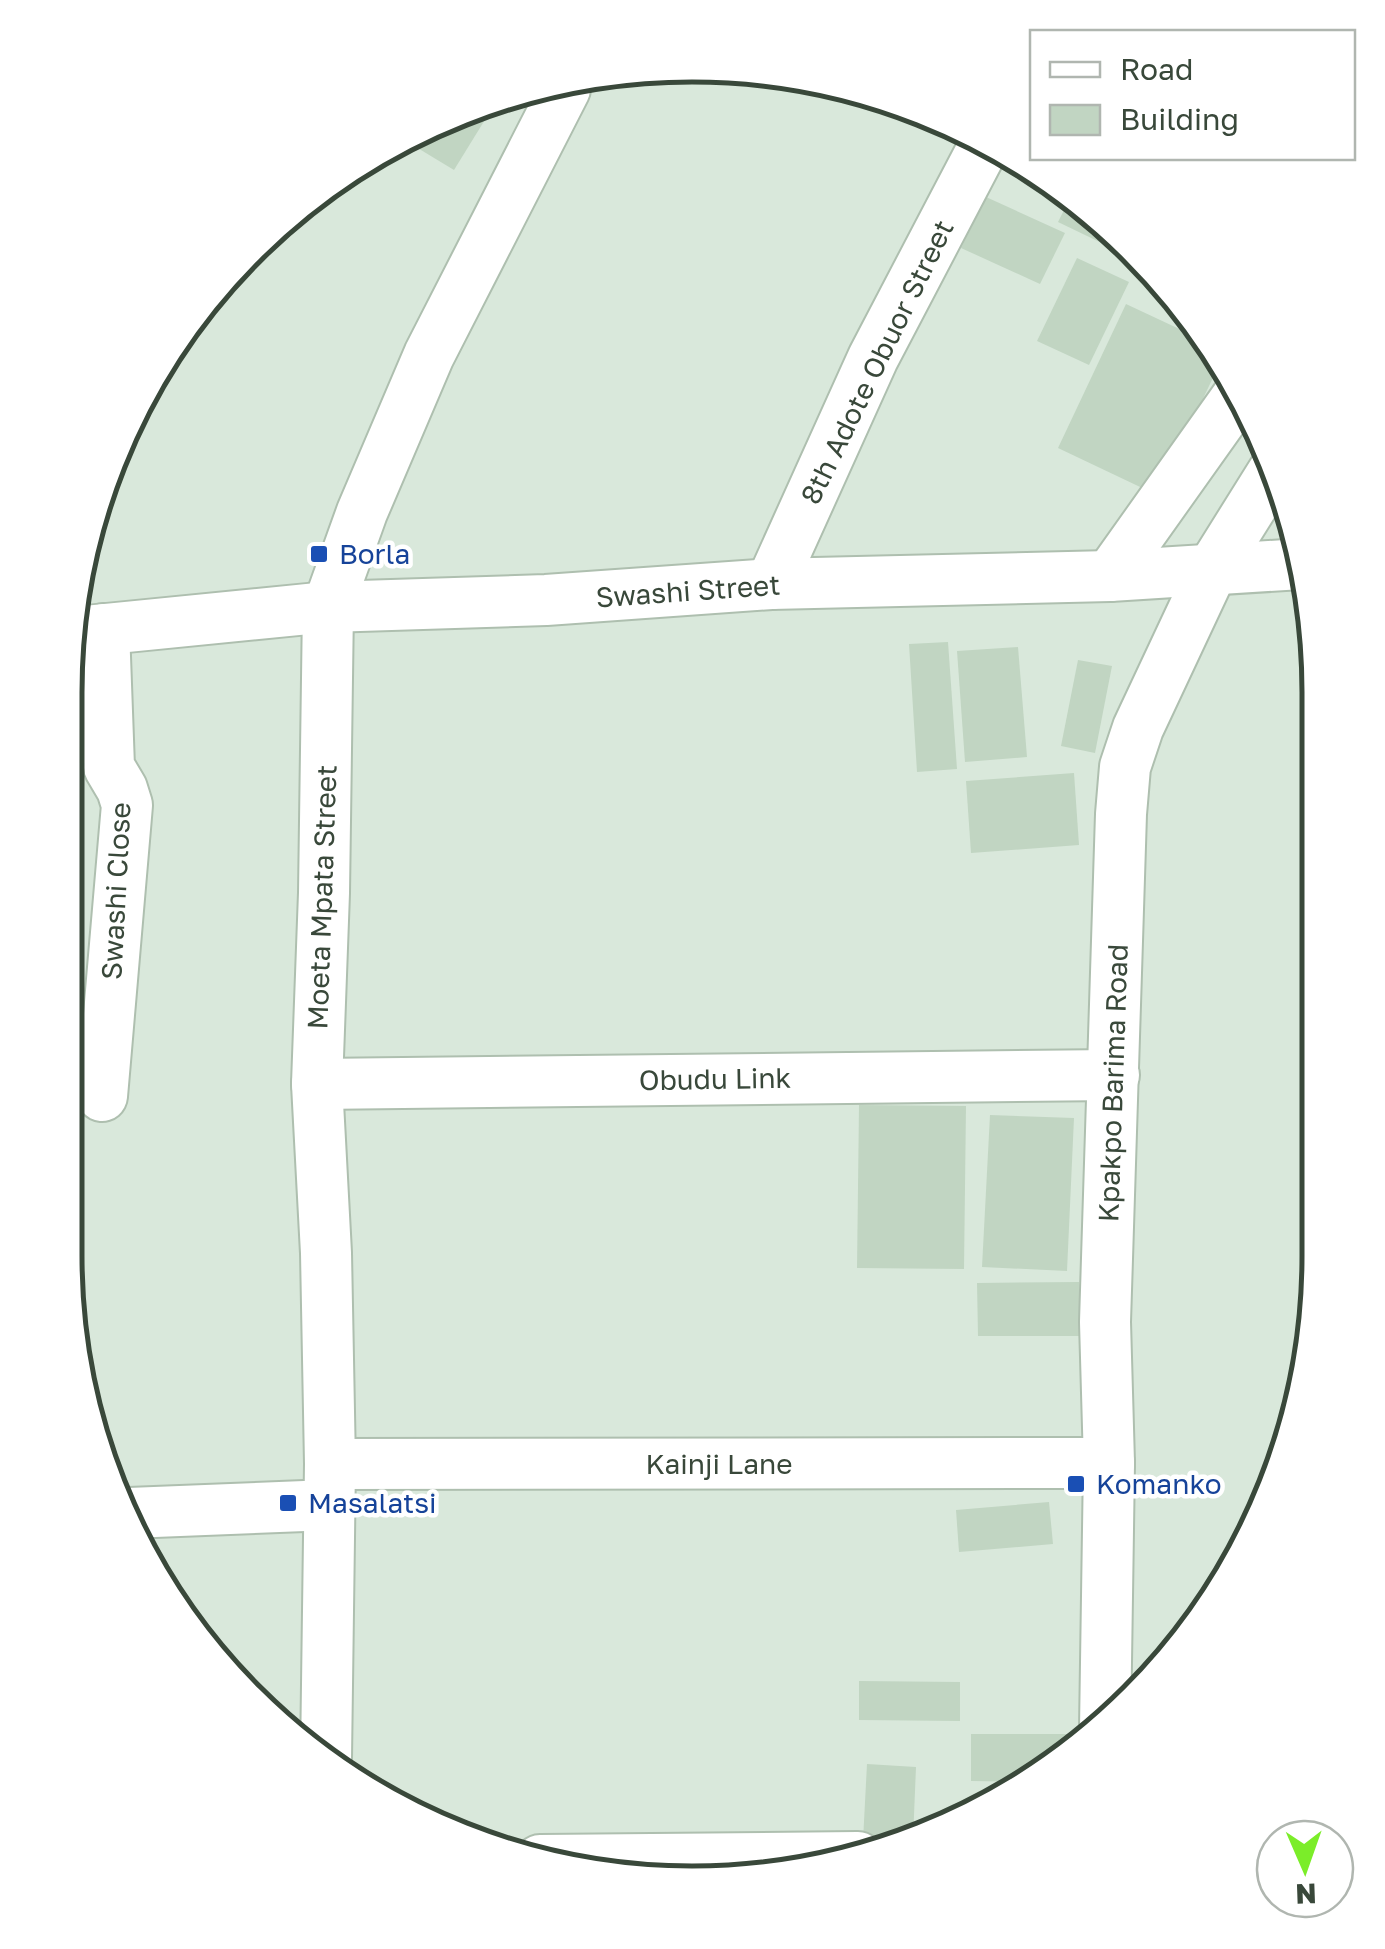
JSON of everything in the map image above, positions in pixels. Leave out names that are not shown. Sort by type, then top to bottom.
[{"type":"street","name":"Moeta Mpata Street","points":[[326,1744],[330,1485],[326,1253],[317,1084],[328,607],[362,512],[429,354],[560,97]]},
{"type":"street","name":"8th Adote Obuor Street","points":[[771,584],[873,358],[980,154]]},
{"type":"street","points":[[1110,576],[1231,406]]},
{"type":"street","name":"Kpakpo Barima Road","points":[[1104,1706],[1109,1463],[1105,1322],[1120,814],[1125,767],[1138,728],[1213,568],[1265,483]]},
{"type":"street","name":"Swashi Street","points":[[90,630],[328,607],[546,600],[771,584],[1110,576],[1289,565]]},
{"type":"street","name":"Swashi Close","points":[[90,630],[109,767],[127,806],[102,1096]]},
{"type":"street","name":"Obudu Link","points":[[317,1084],[1114,1075]]},
{"type":"street","name":"Kainji Lane","points":[[138,1511],[330,1485],[1109,1463]]},
{"type":"street","points":[[602,1859],[795,1858]]},
{"type":"shaded area","points":[[692,82],[812,94],[926,129],[1031,185],[1124,261],[1200,354],[1240,423],[1270,496],[1291,573],[1302,692],[1302,1256],[1291,1376],[1256,1490],[1200,1595],[1124,1688],[1064,1740],[998,1785],[889,1834],[812,1855],[732,1865],[653,1865],[573,1855],[496,1834],[423,1804],[354,1764],[290,1715],[234,1659],[185,1595],[145,1526],[103,1414],[88,1336],[82,1256],[82,692],[94,573],[115,496],[164,387],[209,321],[261,261],[354,185],[459,129],[573,94]]},
{"type":"building","points":[[485,119],[454,170],[418,148]]},
{"type":"building","points":[[986,197],[1065,233],[1040,284],[961,248]]},
{"type":"building","points":[[1064,209],[1108,246],[1058,222]]},
{"type":"building","points":[[1077,258],[1129,282],[1089,365],[1037,341]]},
{"type":"building","points":[[1126,304],[1183,331],[1214,376],[1157,495],[1058,448]]},
{"type":"building","points":[[948,642],[957,769],[917,772],[909,644]]},
{"type":"building","points":[[1018,647],[1027,757],[965,762],[957,651]]},
{"type":"building","points":[[1078,660],[1112,666],[1095,753],[1061,746]]},
{"type":"building","points":[[1074,773],[1079,845],[971,853],[966,781]]},
{"type":"building","points":[[859,1105],[966,1106],[964,1269],[857,1268]]},
{"type":"building","points":[[990,1115],[1074,1118],[1067,1271],[982,1267]]},
{"type":"building","points":[[1079,1282],[1079,1336],[978,1336],[977,1283]]},
{"type":"building","points":[[1049,1502],[1053,1544],[959,1552],[956,1510]]},
{"type":"building","points":[[859,1681],[960,1682],[960,1721],[859,1720]]},
{"type":"building","points":[[971,1734],[1071,1734],[1003,1782],[971,1781]]},
{"type":"building","points":[[867,1764],[916,1767],[914,1825],[863,1841]]},
{"type":"place","name":"Borla","points":[[319,554]]},
{"type":"place","name":"Komanko","points":[[1076,1484]]},
{"type":"place","name":"Masalatsi","points":[[288,1503]]}]
